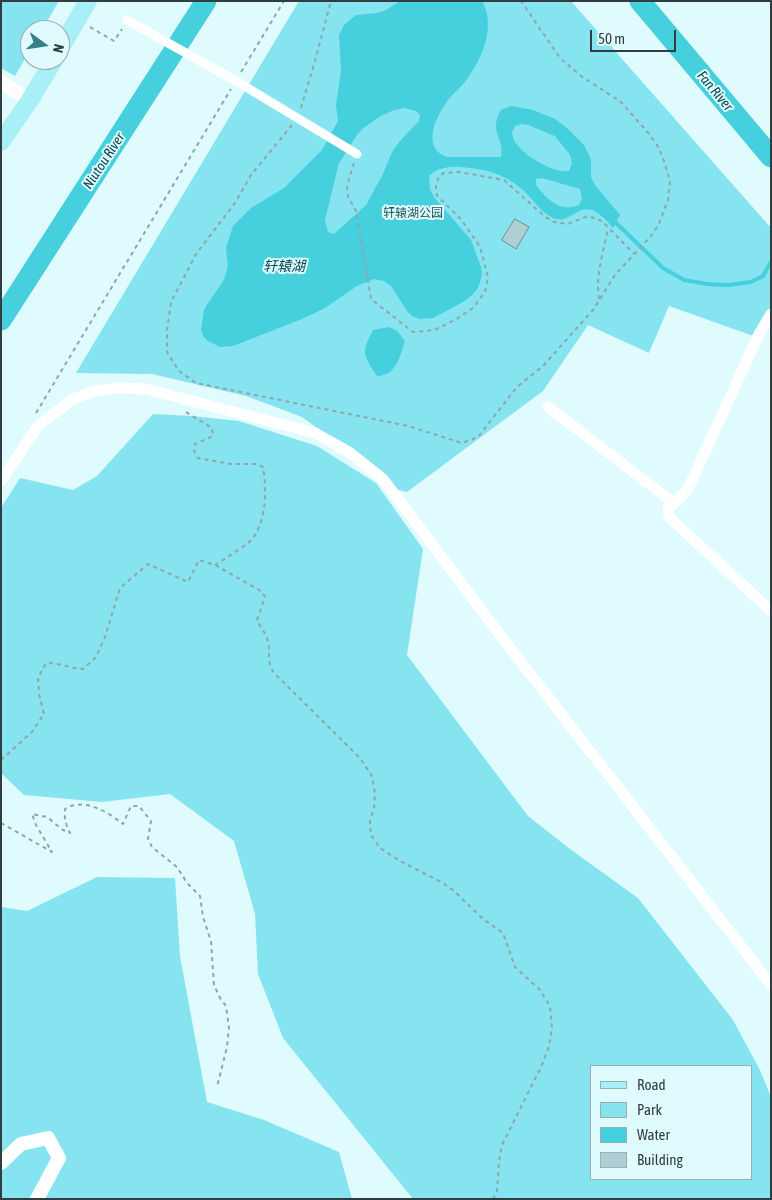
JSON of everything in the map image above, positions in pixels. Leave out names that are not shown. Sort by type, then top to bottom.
[{"type":"main road","points":[[70,32],[88,1]]},
{"type":"main road","points":[[1,142],[48,70]]},
{"type":"street","points":[[128,20],[236,81],[357,154]]},
{"type":"street","points":[[1,82],[30,100]]},
{"type":"street","points":[[771,314],[759,334],[687,491],[668,508],[669,517],[771,611]]},
{"type":"street","points":[[1,481],[37,427],[73,399],[94,391],[118,388],[146,389],[314,433],[348,452],[383,479],[497,631],[770,983]]},
{"type":"street","points":[[548,407],[639,474],[674,503]]},
{"type":"street","points":[[1,1163],[21,1144],[48,1138],[59,1158],[36,1199]]},
{"type":"path","points":[[37,427],[34,416],[284,1]]},
{"type":"path","points":[[331,1],[298,118],[251,175],[235,203],[196,254],[171,302],[167,330],[167,352],[179,371],[196,382],[408,426],[462,443],[478,437],[516,387],[543,366],[592,310],[614,274],[651,236],[658,226],[668,200],[670,181],[657,145],[620,102],[581,76],[560,58],[521,1]]},
{"type":"path","points":[[78,19],[114,41],[128,20]]},
{"type":"path","points":[[357,154],[347,186],[348,196],[356,211],[371,299],[413,332],[434,330],[456,320],[474,308],[485,292],[488,278],[480,247],[461,218],[437,196],[436,186],[438,178],[443,174],[459,172],[504,180],[544,216],[554,222],[568,224],[588,216],[602,221],[634,253]]},
{"type":"path","points":[[599,300],[597,290],[608,228]]},
{"type":"path","points":[[187,400],[182,409],[212,428],[213,436],[195,444],[194,451],[198,458],[231,464],[256,464],[263,467],[265,477],[266,496],[258,529],[248,544],[215,565]]},
{"type":"path","points":[[1,760],[32,732],[44,714],[39,694],[38,678],[46,663],[58,663],[69,668],[83,669],[96,657],[105,637],[120,588],[148,564],[188,582],[199,560],[215,565],[261,591],[265,597],[257,620],[260,628],[266,634],[270,666],[274,673],[360,758],[372,776],[375,794],[374,808],[370,821],[371,835],[380,848],[400,861],[443,883],[483,919],[503,933],[515,967],[540,990],[550,1006],[552,1028],[548,1047],[541,1067],[502,1145],[497,1192],[493,1199]]},
{"type":"path","points":[[1,823],[52,852],[32,814],[47,817],[63,830],[70,833],[64,817],[65,809],[71,806],[81,805],[108,812],[124,824],[131,806],[139,806],[144,812],[151,821],[148,839],[152,847],[177,867],[187,883],[200,896],[203,917],[212,941],[214,985],[226,1006],[229,1038],[217,1087]]},
{"type":"green space","points":[[1,1],[59,1],[48,20],[20,20],[20,67],[15,76],[1,68]]},
{"type":"green space","name":"轩辕湖公园","points":[[299,1],[571,1],[771,228],[771,316],[759,338],[669,306],[649,353],[588,325],[543,391],[407,492],[387,487],[371,467],[302,417],[246,396],[152,374],[76,373]]},
{"type":"green space","points":[[153,414],[239,421],[317,446],[376,483],[423,549],[407,655],[528,816],[638,898],[733,1020],[760,1070],[771,1097],[771,1199],[413,1199],[283,1038],[258,974],[255,914],[234,841],[170,794],[102,802],[24,795],[1,773],[1,508],[20,478],[73,490],[97,476]]},
{"type":"green space","points":[[97,877],[175,878],[180,956],[207,1102],[264,1120],[339,1152],[352,1199],[1,1199],[1,907],[27,911]]},
{"type":"water","name":"轩辕湖","points":[[400,1],[482,1],[485,8],[488,29],[480,57],[464,83],[442,109],[435,125],[433,141],[435,148],[440,153],[448,157],[501,157],[502,150],[496,124],[501,110],[511,106],[533,110],[555,119],[584,145],[591,161],[591,177],[595,185],[620,215],[613,228],[602,216],[592,210],[585,209],[566,218],[551,217],[519,187],[504,177],[488,171],[470,168],[443,168],[429,176],[430,189],[434,197],[471,240],[481,267],[482,275],[478,288],[463,302],[433,318],[420,319],[412,316],[407,311],[391,286],[384,281],[374,279],[357,286],[325,308],[302,319],[233,346],[220,347],[208,341],[203,336],[201,330],[204,310],[224,280],[228,266],[226,248],[233,226],[251,208],[284,188],[322,150],[338,121],[336,105],[341,71],[339,35],[344,25],[356,15],[378,13]],"holes":[[[404,108],[416,111],[420,115],[419,121],[392,152],[383,174],[366,205],[334,234],[328,232],[325,220],[339,163],[362,129],[379,117],[394,110]],[[522,124],[555,136],[570,155],[572,163],[569,171],[546,166],[523,151],[514,139],[512,132],[515,126]],[[542,178],[580,189],[582,199],[579,205],[565,207],[549,200],[536,185],[536,179]]]},
{"type":"water","points":[[389,327],[397,331],[405,341],[399,359],[393,369],[389,373],[377,376],[366,358],[365,349],[373,330]]},
{"type":"building","points":[[515,219],[529,227],[516,249],[502,240]]},
{"type":"waterway","name":"Niutou River","points":[[1,320],[206,1]]},
{"type":"waterway","name":"Fan River","points":[[640,1],[771,157]]},
{"type":"waterway","points":[[613,220],[663,268],[684,280],[728,285],[751,282],[763,276],[771,262]]}]
